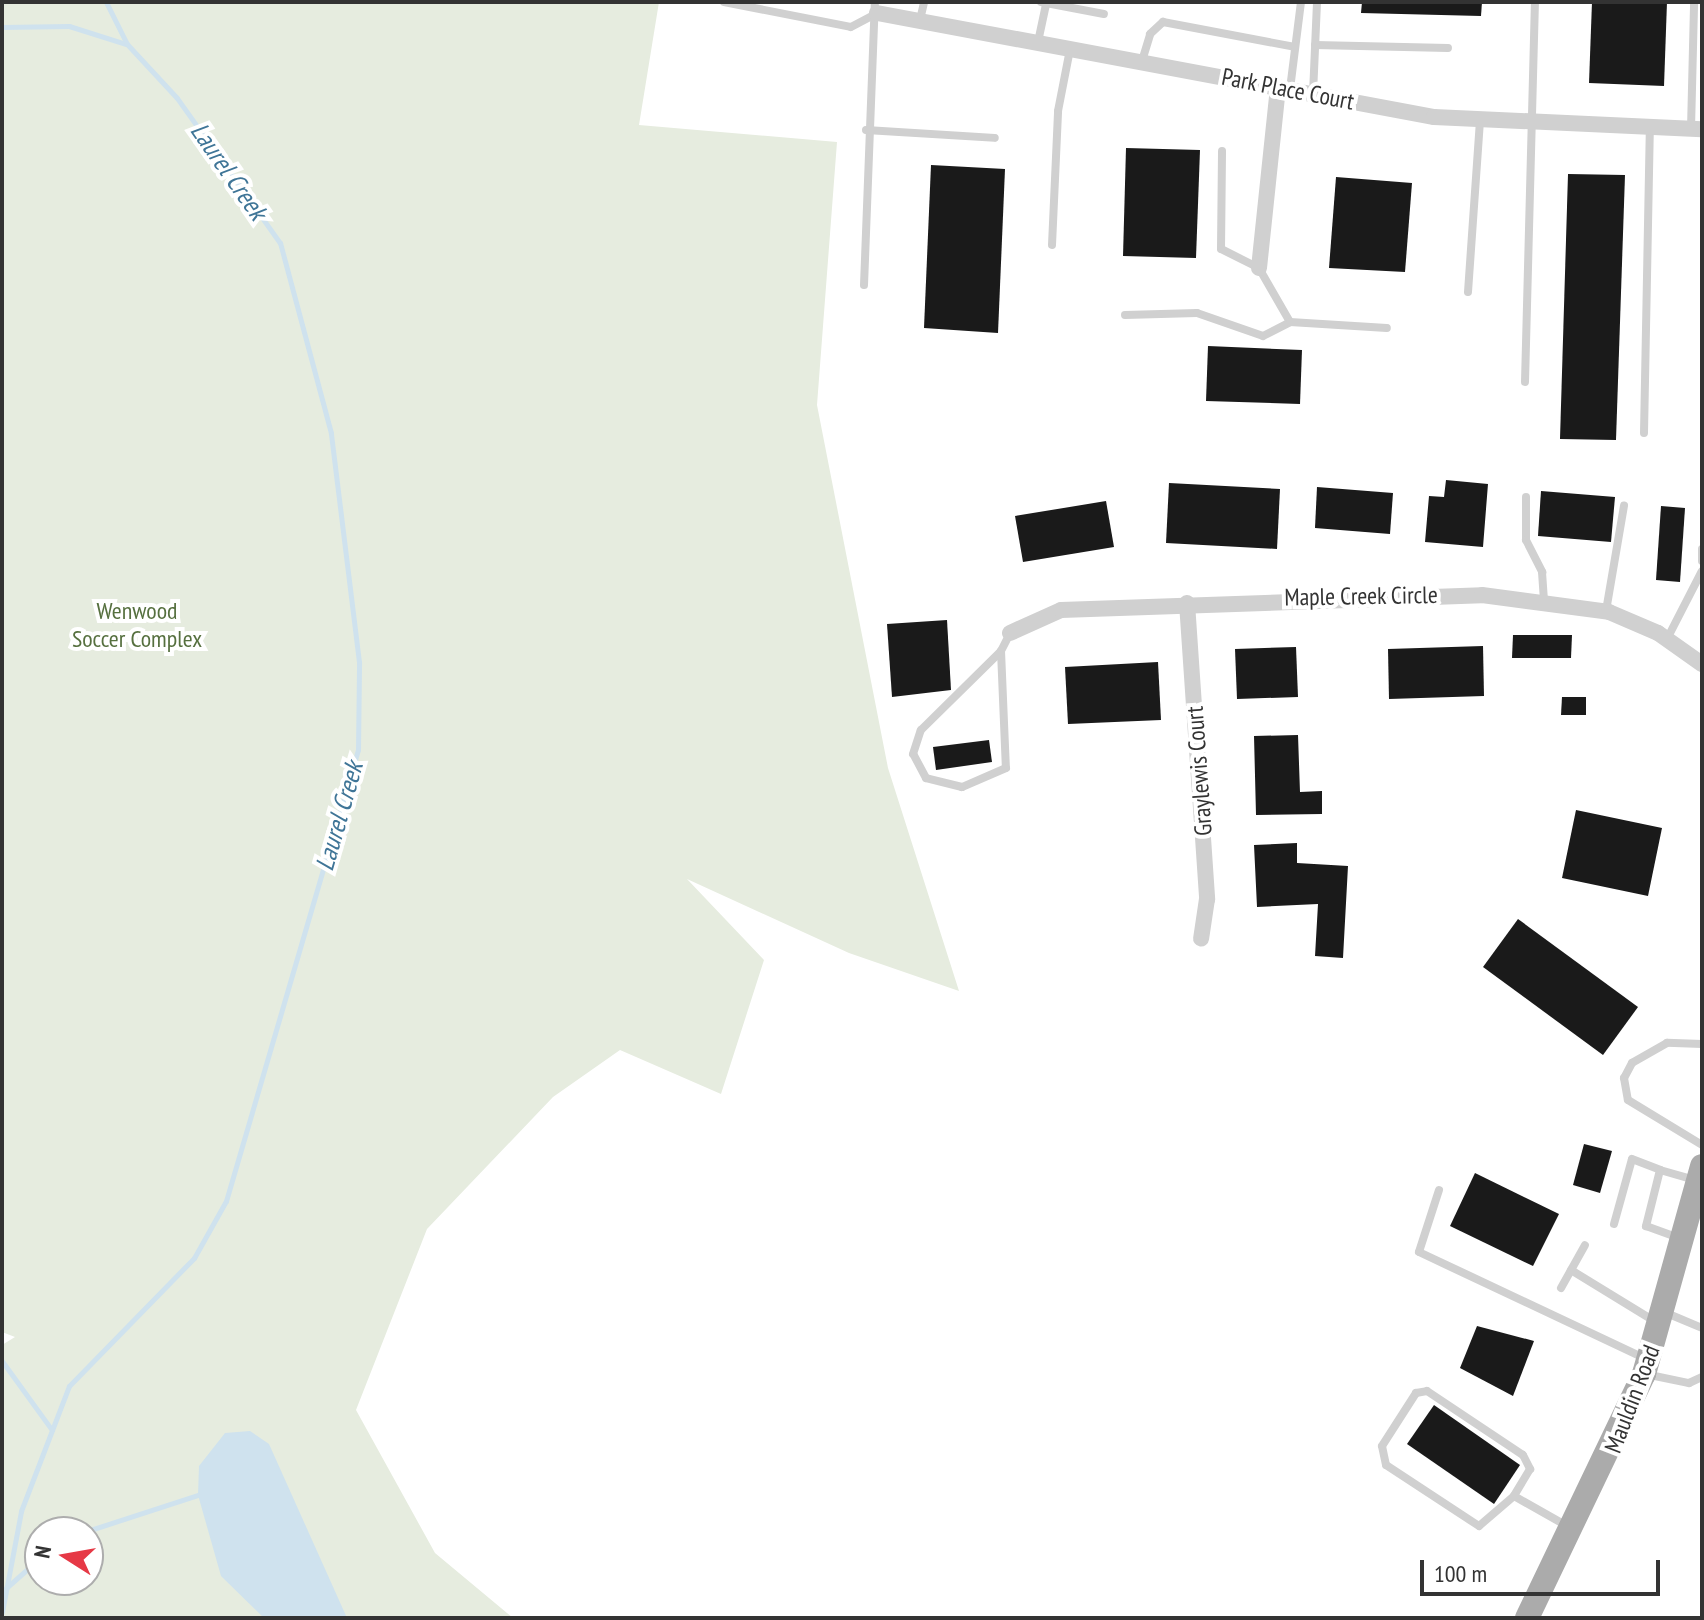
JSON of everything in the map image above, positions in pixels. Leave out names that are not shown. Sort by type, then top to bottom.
[{"type":"main road","name":"Mauldin Road","points":[[1527,1618],[1575,1530],[1647,1366],[1686,1240],[1700,1174]]},
{"type":"street","name":"Park Place Court","points":[[876,8],[920,20],[1038,43],[1480,122],[1697,130]]},
{"type":"street","points":[[1259,268],[1284,88]]},
{"type":"street","name":"Maple Creek Circle","points":[[1010,633],[1061,610],[1427,594],[1544,600],[1606,611],[1667,639],[1702,664]]},
{"type":"street","name":"Graylewis Court","points":[[1187,603],[1207,899],[1201,939]]},
{"type":"lane","points":[[724,2],[851,27],[876,8]]},
{"type":"lane","points":[[920,20],[924,2]]},
{"type":"lane","points":[[1038,43],[1043,2],[1104,14]]},
{"type":"lane","points":[[1284,88],[1295,47],[1301,2]]},
{"type":"lane","points":[[1313,94],[1317,2]]},
{"type":"lane","points":[[1525,382],[1535,2]]},
{"type":"lane","points":[[1694,2],[1697,130]]},
{"type":"lane","points":[[864,285],[866,130],[876,8]]},
{"type":"lane","points":[[1142,61],[1150,34],[1163,22],[1295,47]]},
{"type":"lane","points":[[1315,45],[1448,48]]},
{"type":"lane","points":[[1052,245],[1058,111],[1070,49]]},
{"type":"lane","points":[[1468,292],[1480,122]]},
{"type":"lane","points":[[1644,433],[1650,129]]},
{"type":"lane","points":[[866,130],[995,138]]},
{"type":"lane","points":[[1222,151],[1221,249],[1259,268],[1290,322]]},
{"type":"lane","points":[[1125,315],[1197,313],[1263,336],[1290,322],[1387,328]]},
{"type":"lane","points":[[1526,497],[1526,540],[1541,567],[1544,600]]},
{"type":"lane","points":[[1606,611],[1624,506]]},
{"type":"lane","points":[[1702,549],[1702,561]]},
{"type":"lane","points":[[1667,639],[1702,571]]},
{"type":"lane","points":[[1001,651],[1006,768],[962,787],[926,778],[913,754],[921,730],[1001,651],[1010,633]]},
{"type":"lane","points":[[1702,1044],[1667,1043],[1632,1063],[1624,1078],[1628,1100],[1702,1145]]},
{"type":"lane","points":[[1614,1224],[1632,1159],[1660,1170],[1700,1174]]},
{"type":"lane","points":[[1660,1170],[1646,1226],[1686,1240]]},
{"type":"lane","points":[[1439,1190],[1419,1252],[1647,1366],[1689,1383],[1702,1377]]},
{"type":"lane","points":[[1561,1288],[1585,1245]]},
{"type":"lane","points":[[1571,1270],[1662,1318],[1702,1328]]},
{"type":"lane","points":[[1427,1391],[1523,1455],[1530,1469],[1514,1496],[1479,1526],[1386,1465],[1382,1446],[1416,1393],[1427,1391]]},
{"type":"lane","points":[[1514,1496],[1575,1530]]},
{"type":"green space","name":"Wenwood Soccer Complex","points":[[2,2],[659,2],[639,125],[837,142],[817,405],[888,768],[959,991],[849,953],[687,879],[764,960],[721,1094],[620,1050],[553,1097],[427,1229],[356,1410],[435,1553],[513,1618],[2,1618],[2,1345],[15,1337],[2,1332]]},
{"type":"water","points":[[250,1431],[269,1444],[347,1618],[264,1618],[221,1576],[198,1495],[199,1466],[225,1433]]},
{"type":"building","points":[[1362,2],[1482,2],[1481,16],[1361,13]]},
{"type":"building","points":[[1592,2],[1667,2],[1664,86],[1589,83]]},
{"type":"building","points":[[1126,148],[1200,150],[1196,258],[1123,256]]},
{"type":"building","points":[[931,165],[1005,169],[998,333],[924,328]]},
{"type":"building","points":[[1568,174],[1625,175],[1616,440],[1560,439]]},
{"type":"building","points":[[1336,177],[1412,183],[1405,272],[1329,268]]},
{"type":"building","points":[[1208,346],[1302,350],[1300,404],[1206,401]]},
{"type":"building","points":[[1446,480],[1488,484],[1483,547],[1425,542],[1429,496],[1444,497]]},
{"type":"building","points":[[1169,483],[1280,489],[1277,549],[1166,543]]},
{"type":"building","points":[[1317,487],[1393,493],[1390,534],[1315,528]]},
{"type":"building","points":[[1541,491],[1615,497],[1611,542],[1538,536]]},
{"type":"building","points":[[1106,501],[1114,547],[1023,562],[1015,516]]},
{"type":"building","points":[[1661,506],[1685,508],[1680,582],[1656,580]]},
{"type":"building","points":[[947,620],[951,690],[892,697],[887,624]]},
{"type":"building","points":[[1513,635],[1572,635],[1571,658],[1512,658]]},
{"type":"building","points":[[1483,646],[1484,696],[1389,699],[1388,649]]},
{"type":"building","points":[[1296,647],[1298,697],[1237,699],[1235,649]]},
{"type":"building","points":[[1158,662],[1161,720],[1068,724],[1065,667]]},
{"type":"building","points":[[1562,697],[1586,697],[1586,715],[1561,715]]},
{"type":"building","points":[[1298,735],[1300,792],[1322,791],[1322,814],[1256,815],[1254,736]]},
{"type":"building","points":[[989,740],[992,762],[936,770],[933,747]]},
{"type":"building","points":[[1576,810],[1662,828],[1648,896],[1562,878]]},
{"type":"building","points":[[1297,843],[1297,863],[1348,866],[1343,958],[1315,956],[1318,904],[1257,907],[1254,845]]},
{"type":"building","points":[[1518,919],[1638,1007],[1603,1055],[1483,967]]},
{"type":"building","points":[[1584,1144],[1612,1151],[1600,1193],[1573,1185]]},
{"type":"building","points":[[1475,1173],[1559,1214],[1533,1266],[1450,1226]]},
{"type":"building","points":[[1477,1326],[1534,1341],[1513,1396],[1460,1368]]},
{"type":"building","points":[[1434,1405],[1520,1465],[1494,1504],[1407,1444]]},
{"type":"waterway","name":"Laurel Creek","points":[[2,1612],[21,1511],[69,1386],[194,1258],[226,1201],[358,750],[359,662],[331,433],[280,243],[177,98],[127,44],[106,2]]},
{"type":"waterway","points":[[2,27],[69,26],[126,44]]},
{"type":"waterway","points":[[2,1361],[52,1430]]},
{"type":"waterway","points":[[104,1526],[198,1495]]},
{"type":"waterway","points":[[6,1588],[24,1572]]}]
